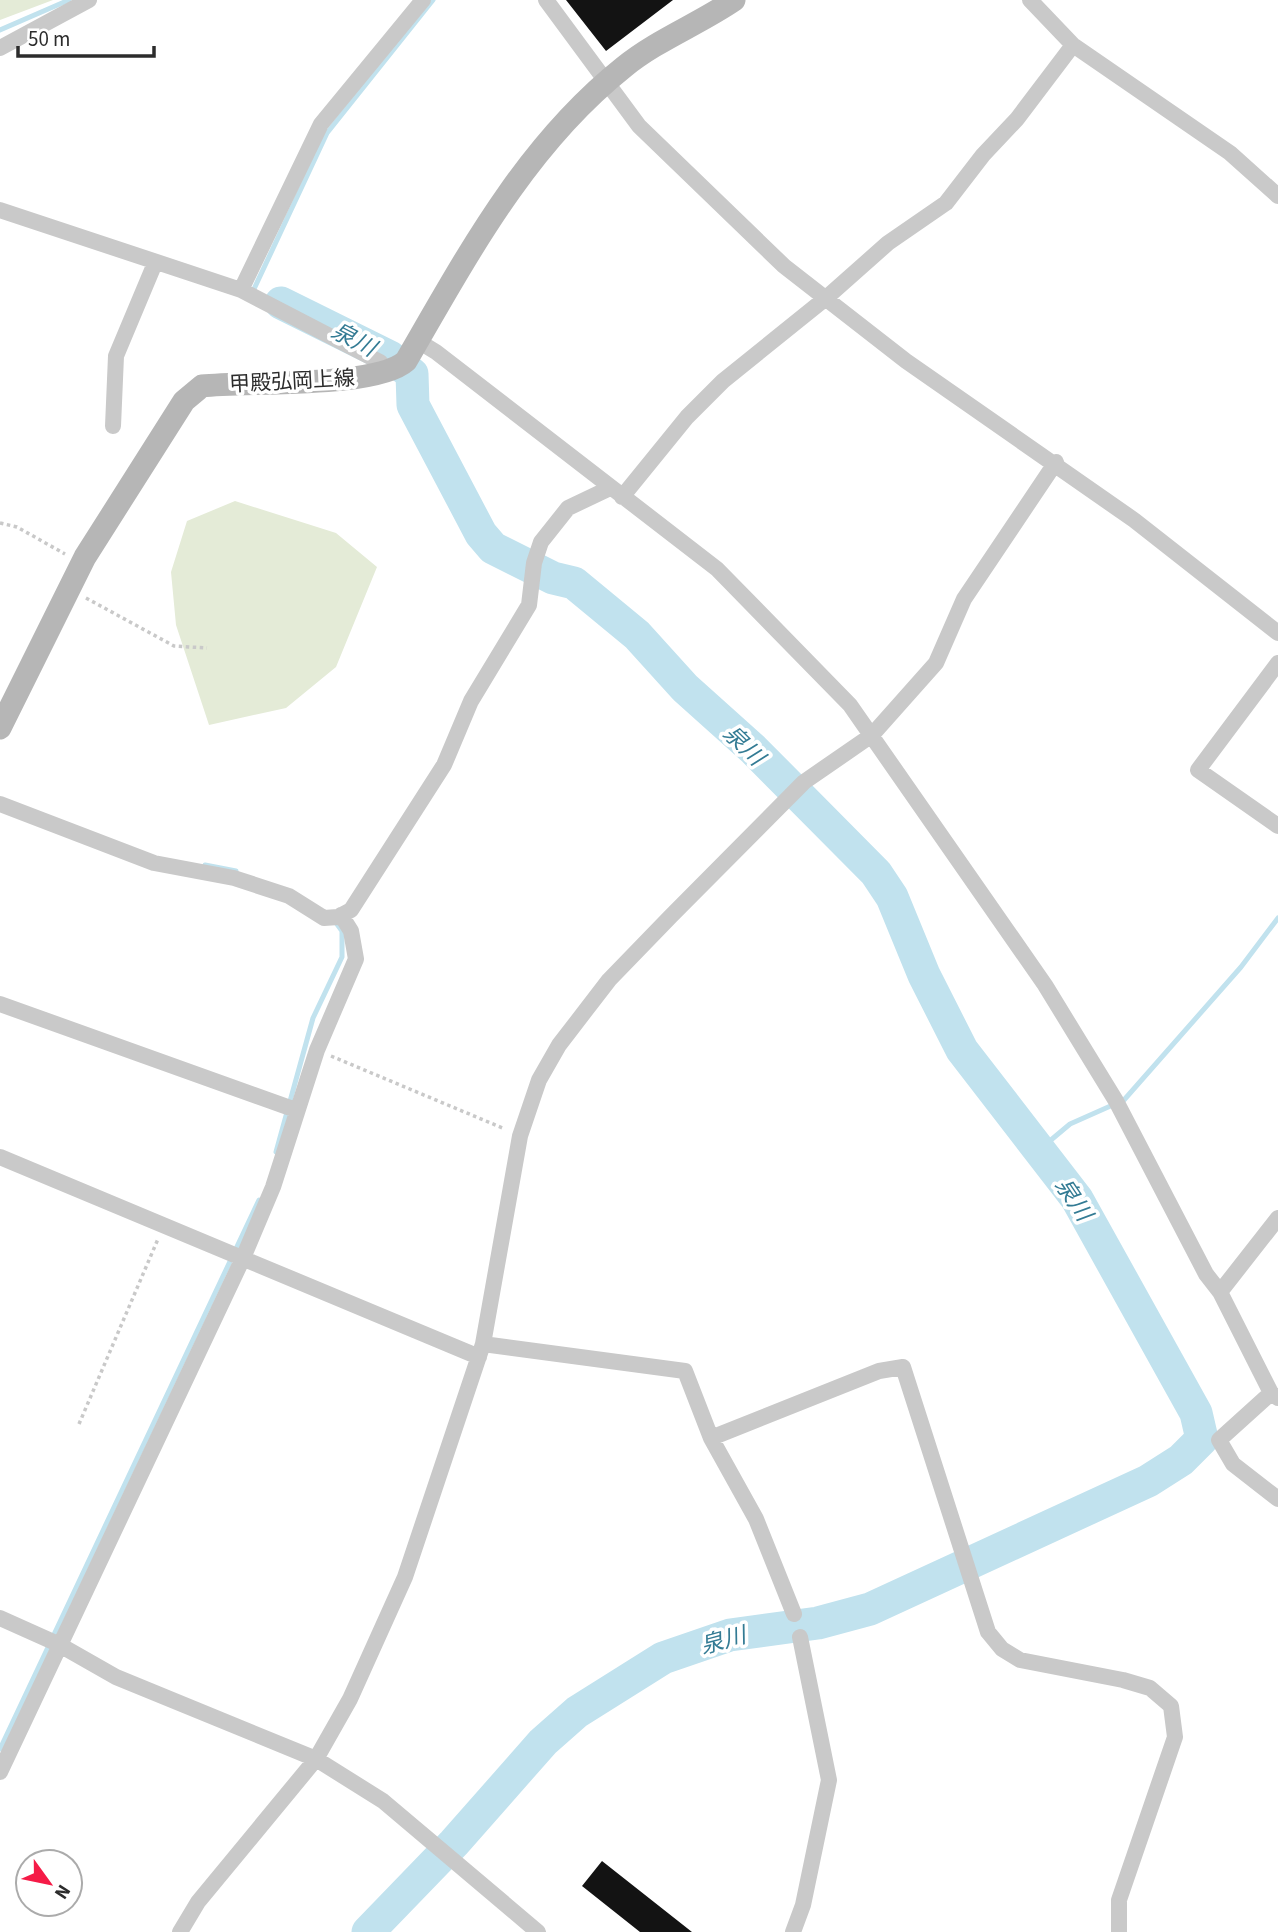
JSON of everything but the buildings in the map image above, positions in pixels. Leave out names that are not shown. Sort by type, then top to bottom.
[{"type":"main road","points":[[402,361],[479,234],[554,135],[626,65],[734,0]]},
{"type":"main road","name":"甲殿弘岡上線","points":[[0,728],[82,563],[184,401],[202,386],[359,378],[402,361]]},
{"type":"street","points":[[0,48],[89,0]]},
{"type":"street","points":[[241,290],[321,124],[423,0]]},
{"type":"street","points":[[546,0],[597,65],[606,83],[639,126],[749,236],[906,361],[1056,462],[1135,520],[1278,633]]},
{"type":"street","points":[[1030,0],[1073,45],[1230,153],[1278,196]]},
{"type":"street","points":[[337,917],[351,910],[444,765],[471,701],[529,605],[533,570],[541,542],[568,508],[616,492],[723,381],[826,298],[888,243],[946,203],[983,155],[1017,119],[1073,45]]},
{"type":"street","points":[[0,210],[241,290],[380,362],[402,361],[436,352],[717,569],[850,705],[1045,985],[1118,1105],[1206,1274],[1220,1292],[1274,1395],[1219,1440],[1233,1464],[1278,1499]]},
{"type":"street","points":[[113,426],[116,356],[155,263]]},
{"type":"street","points":[[180,1932],[198,1902],[316,1759],[350,1699],[405,1577],[481,1350],[520,1136],[539,1080],[559,1045],[608,980],[804,782],[872,735],[936,663],[964,599],[1056,462]]},
{"type":"street","points":[[1278,663],[1198,771],[1278,826]]},
{"type":"street","points":[[0,804],[154,863],[234,877],[337,917],[351,931],[356,959],[293,1109],[273,1187],[243,1258],[56,1643],[0,1772]]},
{"type":"street","points":[[0,1004],[293,1109]]},
{"type":"street","points":[[0,1157],[243,1258],[481,1350],[685,1371],[711,1438],[756,1519],[793,1614]]},
{"type":"street","points":[[1220,1292],[1278,1218]]},
{"type":"street","points":[[711,1438],[879,1371],[903,1367],[988,1632],[1002,1649],[1020,1660],[1150,1688],[1171,1706],[1175,1737],[1119,1900],[1119,1932]]},
{"type":"street","points":[[0,1618],[56,1643],[116,1677],[316,1759],[383,1801],[454,1864],[538,1932]]},
{"type":"street","points":[[793,1932],[803,1905],[829,1780],[800,1637]]},
{"type":"path","points":[[0,523],[17,527],[82,563]]},
{"type":"path","points":[[69,589],[174,646],[207,648]]},
{"type":"path","points":[[317,1050],[520,1136]]},
{"type":"path","points":[[79,1424],[164,1224]]},
{"type":"green space","points":[[0,0],[53,0],[0,20]]},
{"type":"green space","points":[[235,501],[336,533],[377,567],[336,667],[286,708],[209,725],[176,625],[171,572],[187,521]]},
{"type":"waterway","points":[[0,30],[69,0]]},
{"type":"waterway","points":[[254,289],[327,133],[433,0]]},
{"type":"waterway","name":"泉川","points":[[281,303],[390,357],[412,374],[413,405],[481,534],[493,548],[553,578],[574,583],[637,635],[685,688],[753,749],[876,873],[892,897],[924,975],[962,1050],[1077,1199],[1196,1413],[1202,1439],[1181,1460],[1148,1481],[870,1609],[818,1623],[730,1635],[663,1658],[577,1712],[543,1742],[454,1843],[368,1932]]},
{"type":"waterway","points":[[205,865],[236,871]]},
{"type":"waterway","points":[[1039,1150],[1070,1124],[1124,1100],[1241,967],[1278,918]]},
{"type":"waterway","points":[[276,1152],[313,1018],[342,957],[342,931],[334,920]]},
{"type":"waterway","points":[[0,1749],[259,1200]]}]
